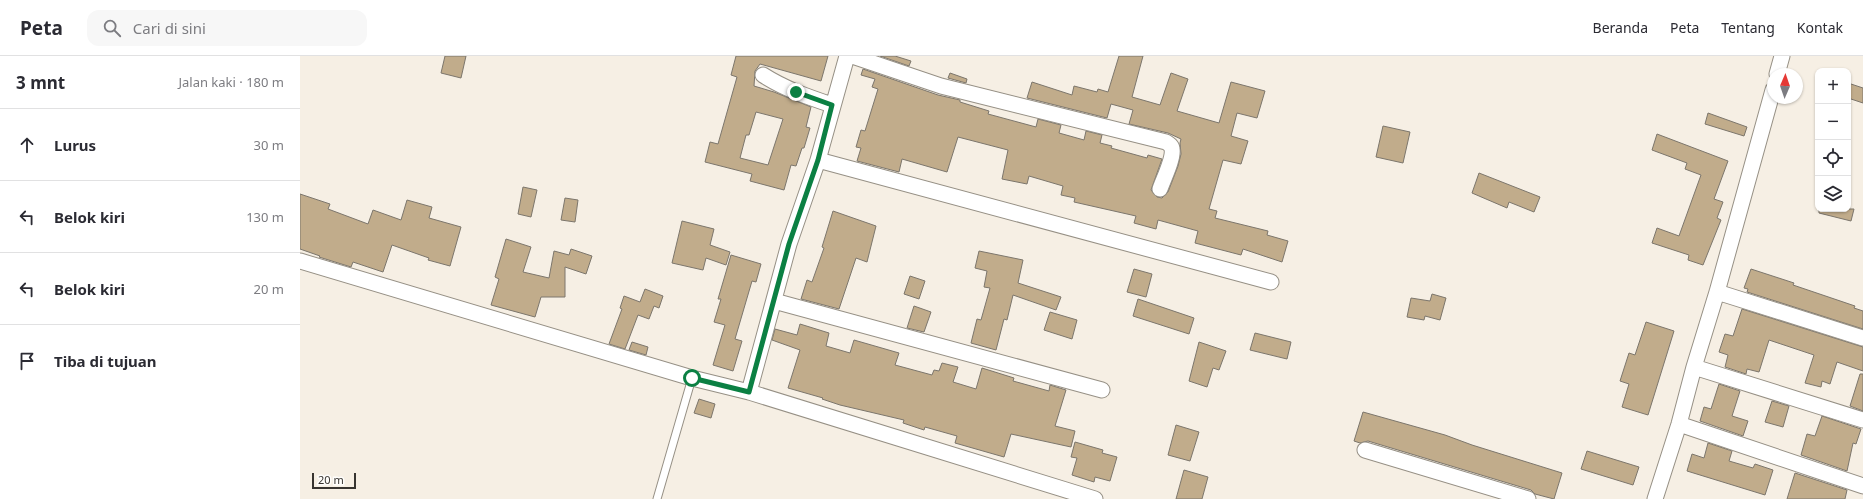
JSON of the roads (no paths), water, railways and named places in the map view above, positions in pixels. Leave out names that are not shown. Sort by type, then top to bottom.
[{"type":"street","points":[[749,392],[789,244],[818,160],[832,105],[847,56]]},
{"type":"street","points":[[852,56],[941,86],[1166,142],[1172,149],[1172,157],[1160,189]]},
{"type":"street","points":[[1779,68],[1782,56]]},
{"type":"street","points":[[763,75],[796,92],[832,105]]},
{"type":"street","points":[[1655,499],[1679,424],[1769,104]]},
{"type":"street","points":[[818,160],[1271,282]]},
{"type":"street","points":[[300,261],[692,378],[749,392],[1095,499]]},
{"type":"street","points":[[1717,292],[1863,338]]},
{"type":"street","points":[[774,301],[1102,390]]},
{"type":"street","points":[[1694,367],[1863,420]]},
{"type":"street","points":[[1679,424],[1863,486]]},
{"type":"street","points":[[1366,450],[1528,499]]},
{"type":"lane","points":[[656,499],[692,378]]}]
